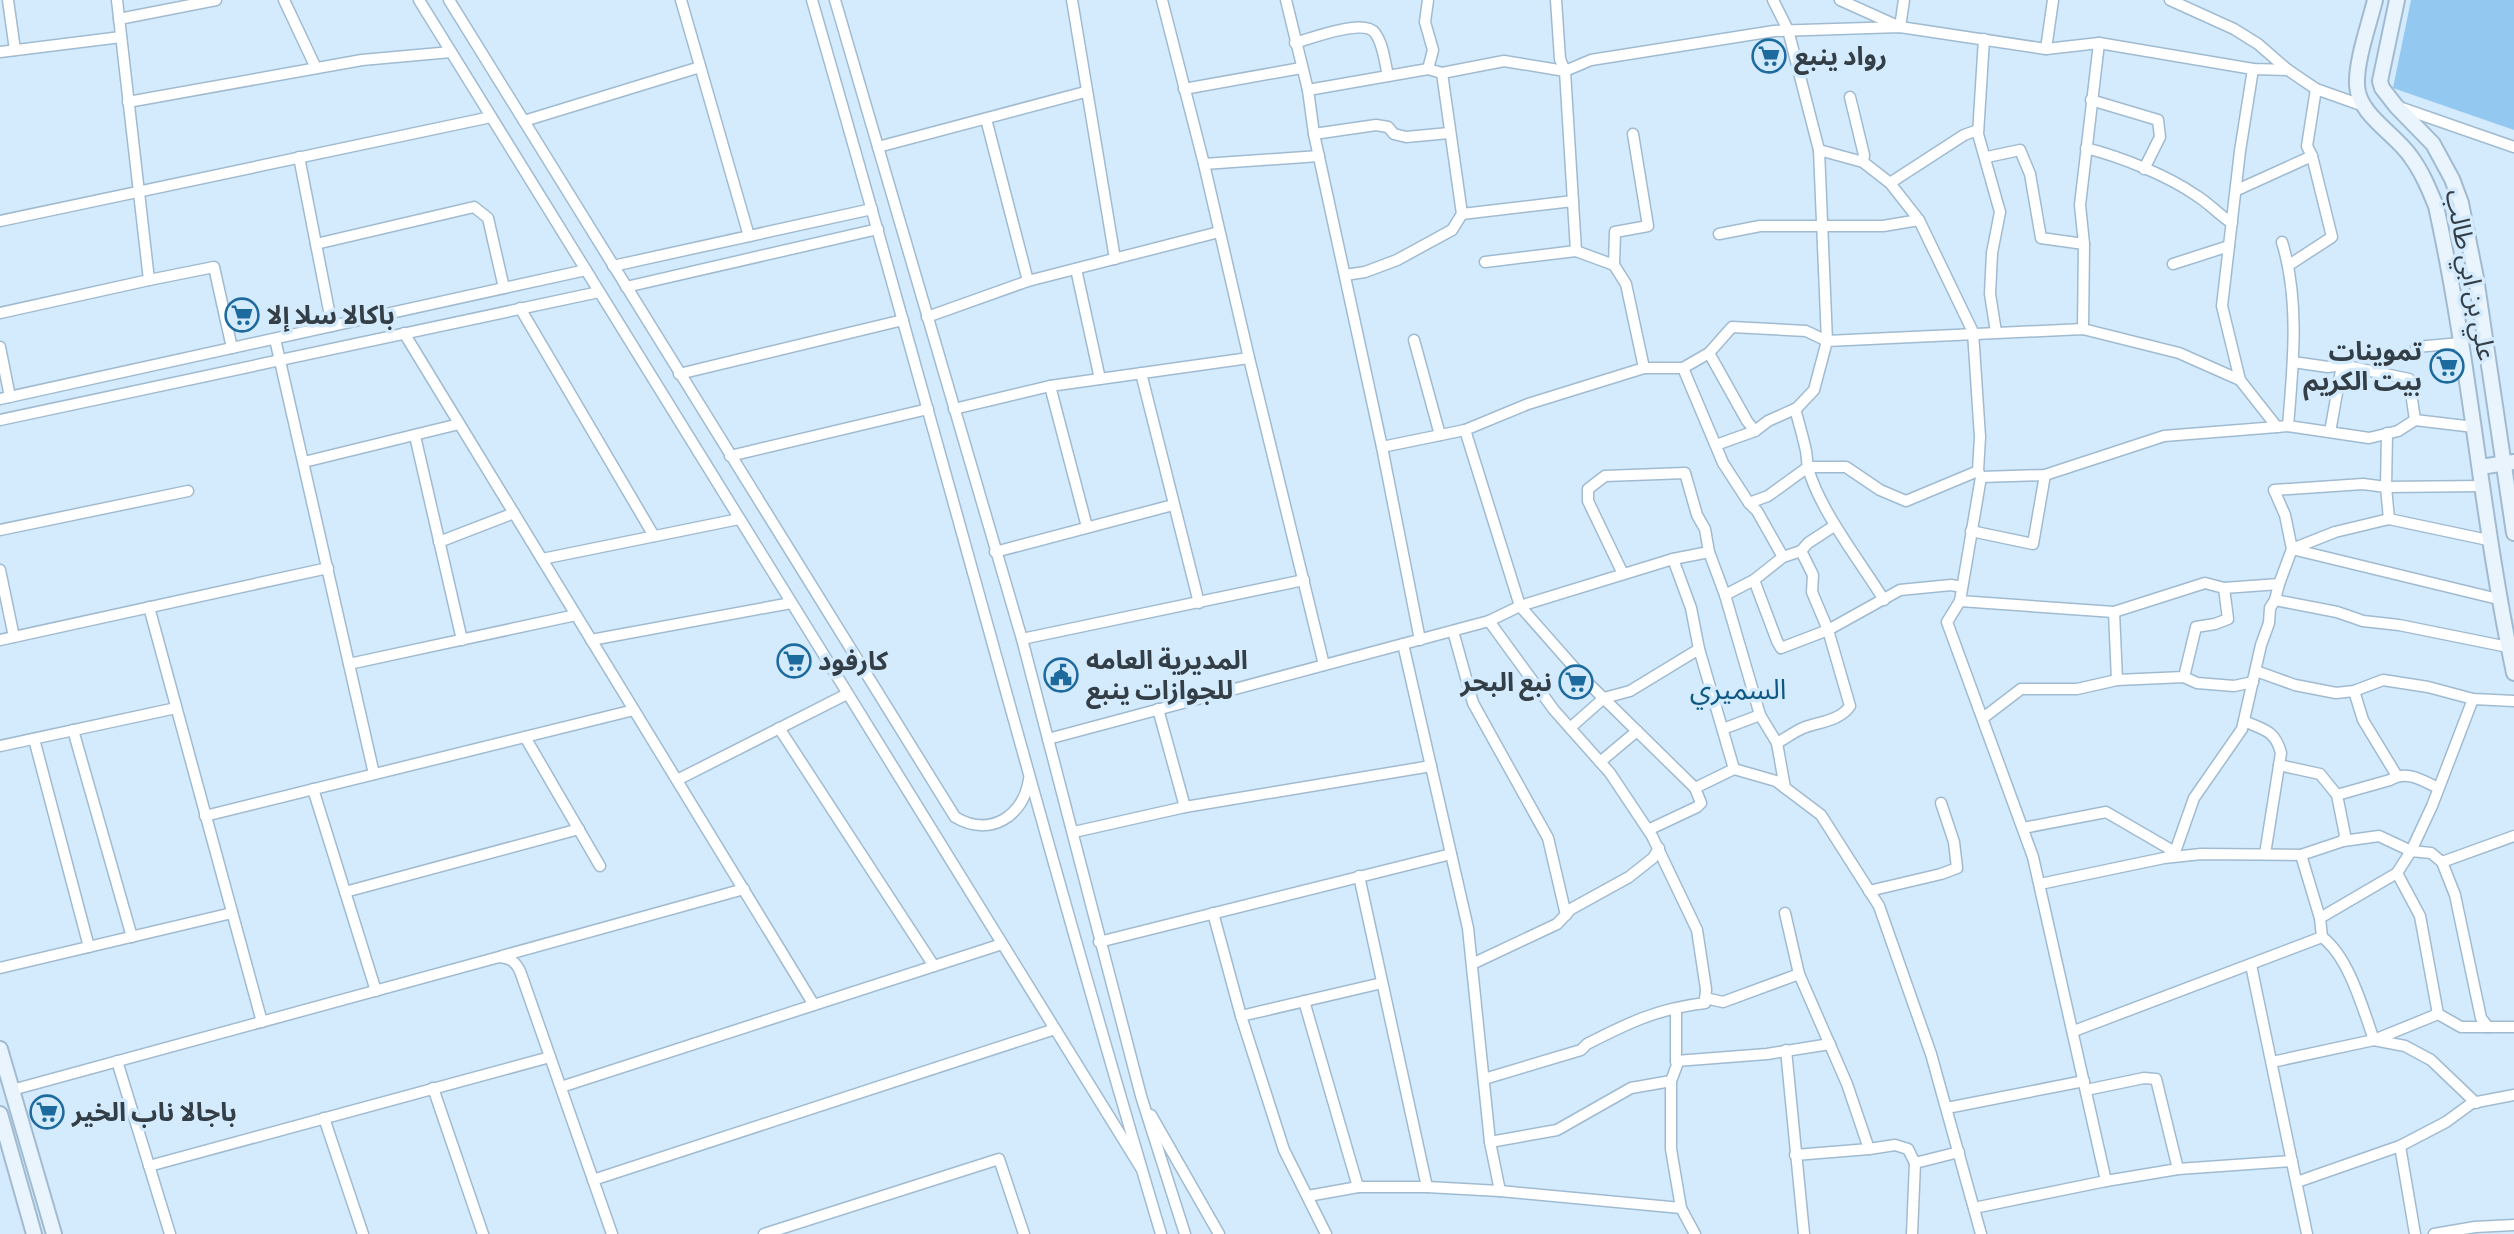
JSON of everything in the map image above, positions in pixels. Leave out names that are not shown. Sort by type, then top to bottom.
[{"type":"main road","points":[[2364,106],[2357,88],[2358,72],[2375,0]]},
{"type":"main road","name":"علي بن ابي طالب","points":[[2397,0],[2380,81],[2396,106],[2433,144],[2452,179],[2461,203],[2509,463],[2514,533]]},
{"type":"main road","name":"علي بن ابي طالب","points":[[2364,106],[2410,155],[2436,206],[2474,426],[2488,540],[2514,673]]},
{"type":"main road","points":[[2480,467],[2509,463]]},
{"type":"main road","points":[[2482,486],[2510,483]]},
{"type":"main road","points":[[0,1049],[54,1234]]},
{"type":"main road","points":[[0,1114],[34,1234]]},
{"type":"street","points":[[8,0],[15,50]]},
{"type":"street","points":[[117,0],[149,280]]},
{"type":"street","points":[[119,19],[216,0]]},
{"type":"street","points":[[285,0],[316,68]]},
{"type":"street","points":[[419,0],[1141,1168]]},
{"type":"street","points":[[449,0],[955,817],[965,824],[979,827],[1011,816],[1027,792],[1029,775]]},
{"type":"street","points":[[681,0],[749,236]]},
{"type":"street","points":[[812,0],[1029,775],[1161,1234]]},
{"type":"street","points":[[835,0],[1022,639],[1141,1097],[1185,1234]]},
{"type":"street","points":[[1072,0],[1085,93],[1115,259]]},
{"type":"street","points":[[1162,0],[1205,164],[1324,665]]},
{"type":"street","points":[[1286,0],[1308,90],[1314,134],[1382,447],[1420,640]]},
{"type":"street","points":[[1428,0],[1425,22],[1433,50],[1428,69]]},
{"type":"street","points":[[1556,0],[1560,59],[1564,71],[1576,251]]},
{"type":"street","points":[[1716,445],[1755,431],[1768,421],[1795,409],[1814,390],[1828,341],[1819,150],[1788,30],[1773,0]]},
{"type":"street","points":[[1840,0],[1900,27]]},
{"type":"street","points":[[1900,27],[1904,0]]},
{"type":"street","points":[[2046,49],[2053,0]]},
{"type":"street","points":[[2170,0],[2234,29],[2316,89],[2364,106]]},
{"type":"street","points":[[1295,43],[1355,27],[1373,29],[1378,37],[1388,76]]},
{"type":"street","points":[[1308,90],[1428,69],[1442,73],[1504,61],[1564,71],[1591,60],[1788,30],[1900,27],[2046,49],[2098,43],[2253,69],[2288,70]]},
{"type":"street","points":[[0,51],[121,37]]},
{"type":"street","points":[[1984,39],[1978,130],[2000,212],[1992,253],[1990,294],[1996,332]]},
{"type":"street","points":[[2083,329],[2084,244],[2080,205],[2098,43]]},
{"type":"street","points":[[128,102],[362,60],[451,52]]},
{"type":"street","points":[[524,121],[700,67]]},
{"type":"street","points":[[1184,89],[1301,68]]},
{"type":"street","points":[[2240,380],[2222,306],[2240,151],[2253,69]]},
{"type":"street","points":[[1345,275],[1365,272],[1397,260],[1452,230],[1462,214],[1442,73]]},
{"type":"street","points":[[2289,265],[2332,237],[2312,156],[2307,146],[2316,89]]},
{"type":"street","points":[[878,147],[1085,93]]},
{"type":"street","points":[[1850,97],[1864,155],[1863,162]]},
{"type":"street","points":[[2091,100],[2158,120],[2160,138],[2144,169]]},
{"type":"street","points":[[2396,106],[2514,147]]},
{"type":"street","points":[[0,221],[491,117]]},
{"type":"street","points":[[986,119],[1028,281]]},
{"type":"street","points":[[1314,134],[1376,125],[1388,127],[1394,134],[1406,137],[1449,133]]},
{"type":"street","points":[[1890,183],[1964,135],[1978,130]]},
{"type":"street","points":[[1633,134],[1648,226],[1615,232],[1614,264],[1626,284],[1644,368]]},
{"type":"street","points":[[2086,148],[2121,157],[2195,194],[2232,223]]},
{"type":"street","points":[[1819,150],[1863,162],[1890,183],[1919,220],[1973,332],[1980,437],[1979,474],[1960,601],[1947,622],[2023,828],[2040,884],[2106,1181]]},
{"type":"street","points":[[1987,157],[2020,150],[2030,174],[2037,204],[2040,238],[2084,244]]},
{"type":"street","points":[[1205,164],[1319,156]]},
{"type":"street","points":[[2237,190],[2312,156]]},
{"type":"street","points":[[299,157],[332,326]]},
{"type":"street","points":[[1462,214],[1573,201]]},
{"type":"street","points":[[316,244],[474,207],[488,218],[504,288]]},
{"type":"street","points":[[613,266],[872,209]]},
{"type":"street","points":[[1719,234],[1760,226],[1883,226],[1919,220]]},
{"type":"street","points":[[626,287],[878,229]]},
{"type":"street","points":[[927,317],[1028,281],[1219,232]]},
{"type":"street","points":[[2282,242],[2289,265],[2293,362],[2283,427]]},
{"type":"street","points":[[2173,264],[2230,246]]},
{"type":"street","points":[[1486,262],[1576,251],[1614,264]]},
{"type":"street","points":[[0,313],[214,267],[232,348]]},
{"type":"street","points":[[1076,269],[1100,379]]},
{"type":"street","points":[[0,347],[5,398],[586,271]]},
{"type":"street","points":[[0,420],[598,292]]},
{"type":"street","points":[[520,308],[654,536]]},
{"type":"street","points":[[679,374],[903,320]]},
{"type":"street","points":[[1382,447],[1465,430],[1528,404],[1644,368],[1683,368],[1709,353],[1732,327],[1806,331],[1828,341],[1973,332],[2083,329],[2179,353],[2240,380],[2283,427]]},
{"type":"street","points":[[404,333],[814,1005]]},
{"type":"street","points":[[275,339],[374,774]]},
{"type":"street","points":[[1414,340],[1440,435]]},
{"type":"street","points":[[2416,347],[2461,343]]},
{"type":"street","points":[[1709,353],[1755,431]]},
{"type":"street","points":[[954,409],[1050,386],[1249,358]]},
{"type":"street","points":[[2293,362],[2328,367],[2342,365],[2409,379],[2416,420]]},
{"type":"street","points":[[2330,432],[2342,365]]},
{"type":"street","points":[[1683,368],[1723,463],[1757,511],[1783,557]]},
{"type":"street","points":[[1141,373],[1199,603]]},
{"type":"street","points":[[1050,386],[1087,527]]},
{"type":"street","points":[[730,456],[928,409]]},
{"type":"street","points":[[1795,409],[1808,467],[1834,526],[1850,545],[1884,600]]},
{"type":"street","points":[[1749,503],[1768,496],[1808,467],[1846,467],[1880,490],[1906,501],[1979,474],[2045,475],[2164,436],[2283,427],[2369,438],[2398,431],[2416,420],[2474,426]]},
{"type":"street","points":[[304,463],[460,424]]},
{"type":"street","points":[[1465,430],[1520,606],[1586,681],[1695,788],[1701,803],[1697,807],[1648,830]]},
{"type":"street","points":[[2387,433],[2386,487],[2389,519]]},
{"type":"street","points":[[415,436],[461,640]]},
{"type":"street","points":[[1623,574],[1588,501],[1588,489],[1605,476],[1685,473],[1697,515],[1705,530],[1709,552],[1725,595],[1760,715],[1777,743],[1785,788]]},
{"type":"street","points":[[1971,531],[2033,544],[2045,475]]},
{"type":"street","points":[[2164,858],[2175,852],[2194,797],[2242,729],[2261,645],[2269,623],[2270,608],[2292,549],[2285,515],[2274,490],[2363,484],[2386,487],[2482,486]]},
{"type":"street","points":[[0,530],[187,491]]},
{"type":"street","points":[[995,552],[1173,505]]},
{"type":"street","points":[[439,542],[514,513]]},
{"type":"street","points":[[542,559],[739,519]]},
{"type":"street","points":[[2292,549],[2335,532],[2389,519],[2488,540]]},
{"type":"street","points":[[1725,595],[1754,580],[1783,557],[1801,551],[1808,543],[1834,526]]},
{"type":"street","points":[[2292,549],[2498,599]]},
{"type":"street","points":[[1777,743],[1806,727],[1845,713],[1850,706],[1828,630],[1812,592],[1813,575],[1801,551]]},
{"type":"street","points":[[1048,738],[1489,621],[1520,606],[1673,559],[1709,552]]},
{"type":"street","points":[[1673,559],[1691,608],[1699,649],[1734,769]]},
{"type":"street","points":[[0,640],[328,568]]},
{"type":"street","points":[[0,570],[14,637]]},
{"type":"street","points":[[1022,639],[1304,580]]},
{"type":"street","points":[[1754,580],[1781,648],[1828,630],[1900,590],[1951,585],[1962,587]]},
{"type":"street","points":[[1960,601],[2114,612],[2205,583],[2224,588],[2279,584]]},
{"type":"street","points":[[2184,677],[2196,627],[2228,619],[2224,588]]},
{"type":"street","points":[[2275,600],[2337,612],[2363,621],[2399,625],[2508,647]]},
{"type":"street","points":[[591,640],[791,603]]},
{"type":"street","points":[[149,607],[261,1022]]},
{"type":"street","points":[[2114,612],[2117,680]]},
{"type":"street","points":[[349,664],[576,615]]},
{"type":"street","points":[[1484,1079],[1581,1049],[1634,1019],[1660,1010],[1676,1010],[1691,1004],[1705,1003],[1697,930],[1648,830],[1600,761],[1554,710],[1489,621]]},
{"type":"street","points":[[1453,631],[1473,704],[1548,838],[1566,915]]},
{"type":"street","points":[[1403,644],[1468,928],[1490,1142],[1500,1191]]},
{"type":"street","points":[[1570,728],[1604,698],[1630,691],[1699,649]]},
{"type":"street","points":[[2256,671],[2295,685],[2336,693],[2354,691],[2383,680],[2428,687],[2473,699],[2514,701]]},
{"type":"street","points":[[1983,718],[2021,689],[2077,689],[2117,680],[2184,677],[2197,683],[2234,686],[2253,682]]},
{"type":"street","points":[[2354,691],[2362,720],[2397,776]]},
{"type":"street","points":[[677,780],[847,694]]},
{"type":"street","points":[[2320,918],[2397,873],[2411,851],[2473,699]]},
{"type":"street","points":[[0,746],[176,708]]},
{"type":"street","points":[[1158,709],[1185,807]]},
{"type":"street","points":[[205,816],[634,710]]},
{"type":"street","points":[[1723,729],[1760,715]]},
{"type":"street","points":[[2244,721],[2269,732],[2278,740],[2281,753],[2264,854]]},
{"type":"street","points":[[779,728],[934,966]]},
{"type":"street","points":[[73,730],[132,937]]},
{"type":"street","points":[[1600,761],[1637,731]]},
{"type":"street","points":[[524,737],[600,866]]},
{"type":"street","points":[[34,738],[89,947]]},
{"type":"street","points":[[2279,765],[2320,774],[2337,795],[2343,841]]},
{"type":"street","points":[[1074,832],[1185,807],[1431,766]]},
{"type":"street","points":[[1695,788],[1734,769],[1776,781],[1821,815],[1879,905],[1931,1054],[1982,1234]]},
{"type":"street","points":[[2337,795],[2397,776],[2416,777],[2438,789]]},
{"type":"street","points":[[313,789],[376,991]]},
{"type":"street","points":[[1869,891],[1941,874],[1957,867],[1954,842],[1941,803]]},
{"type":"street","points":[[2023,828],[2106,812],[2175,852]]},
{"type":"street","points":[[345,892],[579,829]]},
{"type":"street","points":[[2040,884],[2164,858],[2202,854],[2301,855],[2343,841],[2379,836],[2411,851],[2431,853],[2442,862],[2455,895],[2481,1018],[2488,1027]]},
{"type":"street","points":[[2442,862],[2514,836]]},
{"type":"street","points":[[1472,964],[1557,925],[1571,909],[1629,877],[1653,858],[1658,848]]},
{"type":"street","points":[[1100,942],[1451,854]]},
{"type":"street","points":[[2301,855],[2320,918],[2322,937],[2332,944],[2341,960],[2359,998],[2374,1040]]},
{"type":"street","points":[[2397,873],[2420,916],[2438,1014],[2460,1027],[2514,1027]]},
{"type":"street","points":[[1359,876],[1427,1187]]},
{"type":"street","points":[[12,1090],[744,889]]},
{"type":"street","points":[[0,968],[232,913]]},
{"type":"street","points":[[1213,913],[1241,1016],[1284,1150],[1326,1234]]},
{"type":"street","points":[[1785,913],[1799,974],[1847,1084],[1869,1149]]},
{"type":"street","points":[[2074,1031],[2322,937]]},
{"type":"street","points":[[561,1087],[1002,944]]},
{"type":"street","points":[[499,957],[512,960],[517,965],[612,1234]]},
{"type":"street","points":[[2251,965],[2307,1234]]},
{"type":"street","points":[[1705,998],[1723,1002],[1799,974]]},
{"type":"street","points":[[1241,1016],[1382,983]]},
{"type":"street","points":[[1304,1001],[1358,1187]]},
{"type":"street","points":[[1676,1010],[1677,1065],[1671,1081],[1671,1149],[1681,1208],[1695,1234]]},
{"type":"street","points":[[2272,1062],[2374,1040],[2438,1014]]},
{"type":"street","points":[[593,1180],[1055,1029]]},
{"type":"street","points":[[2374,1040],[2405,1046],[2431,1060],[2476,1103]]},
{"type":"street","points":[[1676,1061],[1830,1044]]},
{"type":"street","points":[[1786,1050],[1804,1234]]},
{"type":"street","points":[[149,1166],[550,1057]]},
{"type":"street","points":[[117,1061],[170,1234]]},
{"type":"street","points":[[1947,1108],[2085,1085],[2157,1079],[2178,1169]]},
{"type":"street","points":[[1490,1142],[1557,1130],[1631,1088],[1671,1081]]},
{"type":"street","points":[[433,1088],[483,1234]]},
{"type":"street","points":[[2297,1182],[2400,1146],[2476,1103],[2514,1096]]},
{"type":"street","points":[[1141,1097],[1219,1234]]},
{"type":"street","points":[[324,1118],[363,1234]]},
{"type":"street","points":[[1795,1155],[1895,1145],[1908,1149],[1915,1163],[1912,1234]]},
{"type":"street","points":[[2400,1146],[2415,1234]]},
{"type":"street","points":[[1915,1163],[1959,1152]]},
{"type":"street","points":[[764,1234],[999,1159],[1024,1234]]},
{"type":"street","points":[[1974,1208],[2178,1169],[2292,1161]]},
{"type":"street","points":[[1308,1196],[1358,1187],[1427,1187],[1681,1208]]},
{"type":"street","points":[[2434,1234],[2475,1227],[2514,1225]]},
{"type":"shaded area","points":[[2411,0],[2514,0],[2514,130],[2393,88]]},
{"type":"place","name":"رواد ينبع","points":[[1769,56]]},
{"type":"place","name":"باكالا سلا إلا","points":[[242,315]]},
{"type":"place","name":"تموينات بيت الكريم","points":[[2447,366]]},
{"type":"place","name":"كارفود","points":[[794,661]]},
{"type":"place","name":"المديرية العامه للجوازات ينبع","points":[[1061,675]]},
{"type":"place","name":"نبع البحر","points":[[1576,682]]},
{"type":"place","name":"باجالا ناب الخير","points":[[47,1112]]},
{"type":"district","name":"السميري","points":[[1738,689]]}]
